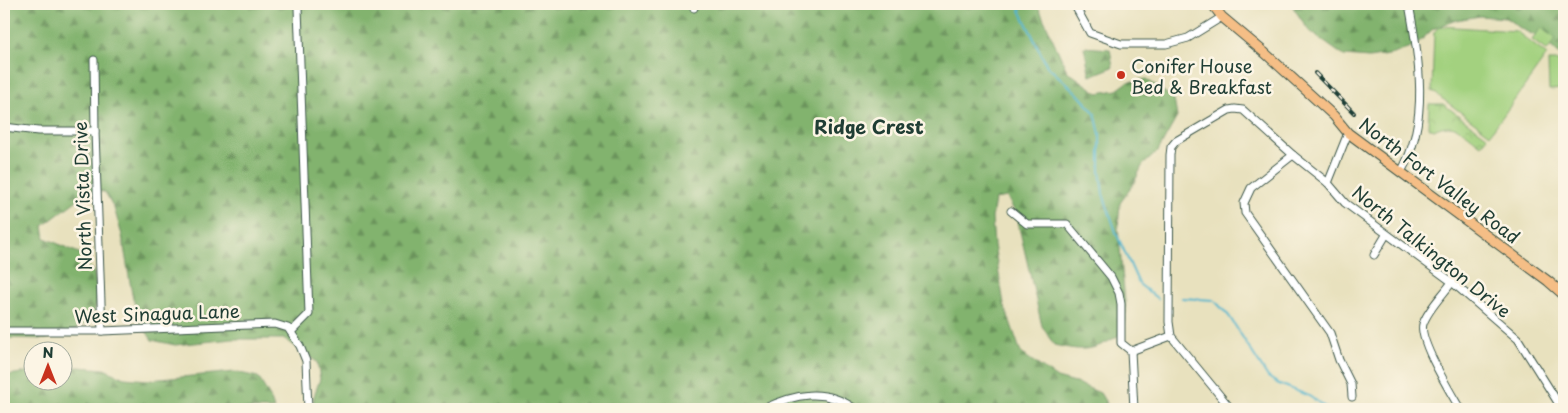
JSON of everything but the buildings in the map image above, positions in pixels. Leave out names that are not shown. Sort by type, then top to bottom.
[{"type":"main road","name":"North Fort Valley Road","points":[[1212,4],[1222,17],[1265,53],[1334,116],[1348,133],[1548,281],[1564,295]]},
{"type":"street","points":[[1074,4],[1090,33],[1121,44],[1166,44],[1188,38],[1222,17]]},
{"type":"street","points":[[1401,172],[1406,164],[1417,126],[1420,83],[1417,46],[1409,4]]},
{"type":"street","points":[[298,8],[309,314],[291,332],[300,346],[306,361],[308,409]]},
{"type":"street","name":"North Vista Drive","points":[[94,60],[102,331]]},
{"type":"street","name":"North Talkington Drive","points":[[1171,336],[1169,322],[1169,241],[1170,155],[1172,147],[1176,141],[1229,110],[1243,110],[1293,155],[1328,183],[1345,203],[1452,282],[1518,339],[1562,406]]},
{"type":"street","points":[[4,127],[38,131],[95,131]]},
{"type":"street","points":[[1328,183],[1348,133]]},
{"type":"street","points":[[1293,155],[1251,188],[1244,203],[1245,213],[1330,333],[1339,360],[1351,384],[1352,396]]},
{"type":"street","points":[[1011,211],[1027,224],[1067,224],[1111,277],[1119,293],[1121,304],[1121,342],[1131,350],[1134,409]]},
{"type":"street","points":[[1374,255],[1386,235]]},
{"type":"street","points":[[1452,282],[1426,318],[1422,334],[1460,409]]},
{"type":"street","name":"West Sinagua Lane","points":[[4,331],[102,331],[275,324],[288,328],[291,332]]},
{"type":"street","points":[[1131,350],[1171,336],[1231,409]]},
{"type":"street","points":[[762,409],[779,401],[818,394],[844,401],[854,409]]},
{"type":"green space","points":[[4,4],[1037,4],[1067,71],[1098,93],[1117,90],[1128,82],[1146,79],[1174,99],[1177,117],[1158,151],[1142,166],[1133,185],[1120,203],[1118,228],[1126,312],[1121,334],[1104,344],[1082,349],[1054,345],[1042,326],[1016,214],[1007,197],[995,199],[992,218],[994,245],[1004,304],[1021,353],[1057,378],[1079,384],[1100,393],[1110,409],[313,409],[314,396],[320,379],[317,362],[285,339],[232,339],[175,345],[152,340],[139,320],[132,294],[122,235],[114,208],[105,192],[89,191],[43,226],[45,238],[81,254],[94,273],[98,297],[92,319],[73,331],[46,339],[4,338]]},
{"type":"green space","points":[[1291,4],[1564,4],[1564,59],[1543,39],[1523,30],[1506,18],[1480,16],[1456,20],[1433,29],[1417,44],[1394,54],[1369,58],[1344,56],[1309,31]]},
{"type":"green space","points":[[1440,26],[1516,31],[1547,55],[1490,134],[1432,91],[1434,32]]},
{"type":"green space","points":[[1541,28],[1556,39],[1547,51],[1532,40]]},
{"type":"green space","points":[[1084,47],[1110,49],[1113,67],[1090,76]]},
{"type":"green space","points":[[1548,61],[1564,61],[1564,89],[1549,90]]},
{"type":"green space","points":[[1429,104],[1443,104],[1488,137],[1481,145],[1454,127],[1441,127],[1434,130],[1428,127]]},
{"type":"green space","points":[[72,367],[104,369],[124,378],[149,380],[235,372],[258,377],[270,397],[274,409],[4,409],[4,376],[22,373],[22,390],[72,390]]},
{"type":"waterway","points":[[1017,4],[1047,66],[1077,93],[1095,113],[1100,134],[1100,171],[1103,194],[1117,235],[1139,284],[1158,299]]},
{"type":"waterway","points":[[1182,298],[1214,300],[1229,316],[1268,377],[1277,383],[1309,396],[1328,409]]},
{"type":"railway","points":[[1315,73],[1354,113]]},
{"type":"place","name":"Conifer House Bed & Breakfast","points":[[1121,75]]},
{"type":"district","name":"Ridge Crest","points":[[869,126]]}]
